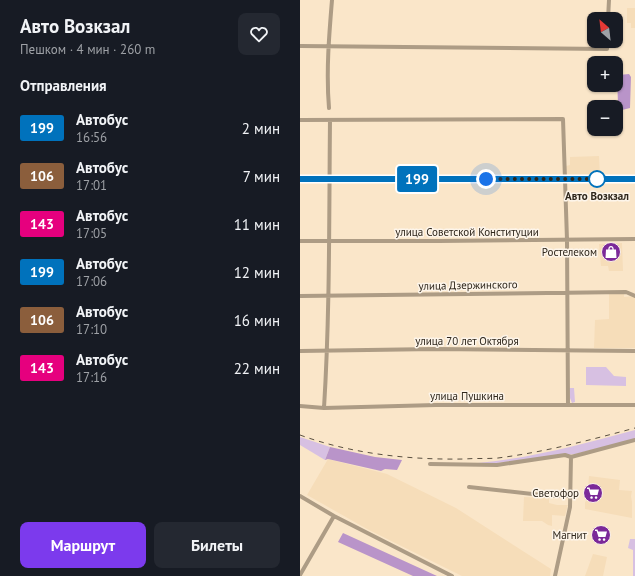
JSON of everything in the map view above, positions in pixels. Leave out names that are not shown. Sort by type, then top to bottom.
[{"type":"street","points":[[329,108],[328,47],[332,0]]},
{"type":"street","points":[[608,12],[609,0]]},
{"type":"street","points":[[300,46],[607,48]]},
{"type":"street","points":[[300,120],[563,119],[568,293],[568,404]]},
{"type":"street","points":[[324,408],[328,351],[330,120]]},
{"type":"street","points":[[300,179],[635,179]]},
{"type":"street","name":"улица Советской Конституции","points":[[300,241],[635,239]]},
{"type":"street","name":"улица Дзержинского","points":[[300,296],[626,292],[635,296]]},
{"type":"street","name":"улица 70 лет Октября","points":[[300,351],[635,351]]},
{"type":"street","name":"улица Пушкина","points":[[300,406],[324,408],[396,405],[635,405]]},
{"type":"street","points":[[430,464],[497,465],[564,455],[571,457],[635,440]]},
{"type":"street","points":[[554,576],[570,506],[571,457]]},
{"type":"street","points":[[469,487],[550,496],[570,496]]},
{"type":"street","points":[[300,496],[334,516],[452,576]]},
{"type":"street","points":[[300,576],[334,516]]},
{"type":"shaded area","points":[[627,8],[635,8],[635,28],[631,28],[631,23],[627,23]]},
{"type":"shaded area","points":[[629,74],[631,77],[630,108],[623,110],[623,100],[618,100],[618,92],[623,92],[623,75]]},
{"type":"shaded area","points":[[599,156],[600,176],[566,177],[566,166],[570,165],[570,157]]},
{"type":"shaded area","points":[[622,243],[623,271],[609,271],[608,266],[601,266],[599,244]]},
{"type":"shaded area","points":[[609,294],[624,294],[624,297],[635,296],[635,348],[594,348],[595,320],[609,319]]},
{"type":"shaded area","points":[[586,367],[606,367],[614,376],[626,377],[626,386],[586,385]]},
{"type":"shaded area","points":[[569,388],[574,388],[575,402],[572,403],[570,398]]},
{"type":"shaded area","points":[[635,430],[635,439],[575,454],[497,463],[478,463],[538,454]]},
{"type":"shaded area","points":[[300,437],[330,447],[325,460],[300,445]]},
{"type":"shaded area","points":[[330,447],[375,457],[402,460],[397,470],[385,469],[381,471],[328,459],[325,460]]},
{"type":"shaded area","points":[[328,459],[387,474],[456,508],[551,569],[550,576],[462,576],[367,529],[307,495]]},
{"type":"shaded area","points":[[589,476],[620,480],[619,490],[632,491],[632,518],[585,509]]},
{"type":"shaded area","points":[[524,497],[549,498],[549,503],[568,505],[565,516],[552,515],[552,526],[542,521],[523,521]]},
{"type":"shaded area","points":[[343,533],[437,576],[413,576],[338,542]]},
{"type":"shaded area","points":[[630,539],[635,539],[635,576],[633,576],[633,550],[628,548]]},
{"type":"shaded area","points":[[593,554],[607,557],[603,576],[585,576]]},
{"type":"railway","points":[[300,435],[340,447],[381,454],[402,457],[465,459],[498,458],[550,449],[635,428]]},
{"type":"bus line","name":"199","points":[[300,179],[635,179]]},
{"type":"place","name":"Авто Возкзал","points":[[597,179]]},
{"type":"place","name":"Ростелеком","points":[[611,252]]},
{"type":"place","name":"Светофор","points":[[593,493]]},
{"type":"place","name":"Магнит","points":[[601,535]]},
{"type":"route","points":[[486,179],[601,179],[597,179]]}]
